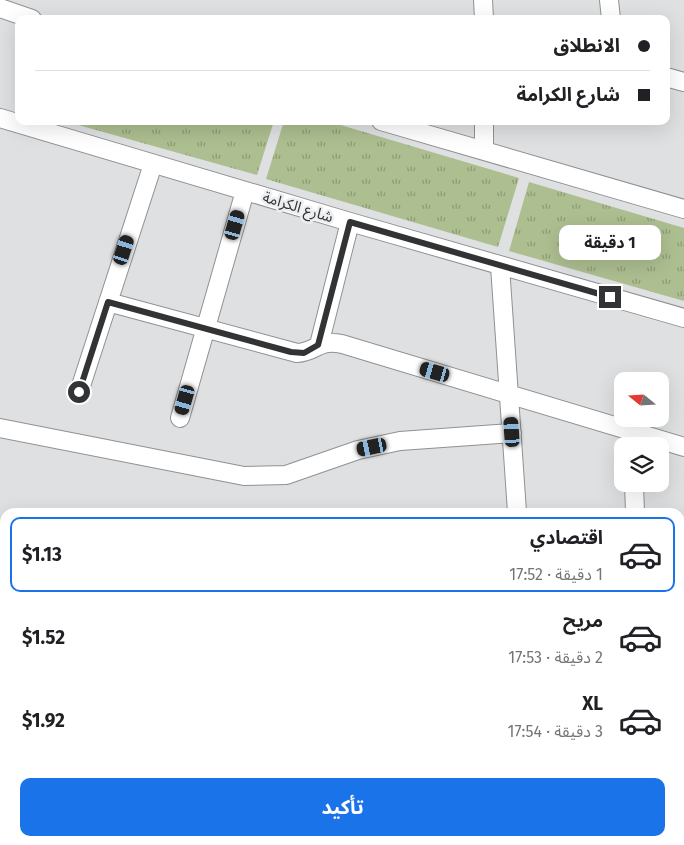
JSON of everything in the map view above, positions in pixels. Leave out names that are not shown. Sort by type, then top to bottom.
[{"type":"street","points":[[483,0],[484,15]]},
{"type":"street","points":[[609,0],[611,15]]},
{"type":"street","points":[[0,8],[20,15]]},
{"type":"street","points":[[670,78],[684,82]]},
{"type":"street","name":"شارع الكرامة","points":[[0,118],[15,121]]},
{"type":"street","name":"شارع الكرامة","points":[[32,125],[153,164],[684,318]]},
{"type":"street","points":[[395,125],[684,209]]},
{"type":"street","points":[[484,125],[484,151]]},
{"type":"street","points":[[79,392],[153,164]]},
{"type":"street","points":[[180,418],[245,191]]},
{"type":"street","points":[[318,345],[350,222]]},
{"type":"street","points":[[500,266],[517,508]]},
{"type":"street","points":[[108,302],[297,353],[304,353],[327,342],[342,344],[510,394],[628,437]]},
{"type":"street","points":[[0,428],[244,476],[286,475],[358,450],[400,441],[512,432]]},
{"type":"street","points":[[669,445],[684,447]]},
{"type":"street","points":[[634,492],[635,508]]},
{"type":"green space","points":[[78,125],[273,125],[257,175]]},
{"type":"green space","points":[[283,125],[340,125],[519,178],[498,247],[266,179]]},
{"type":"green space","points":[[529,182],[684,228],[684,301],[509,251]]},
{"type":"route","points":[[79,392],[108,302],[291,352],[304,353],[318,345],[350,222],[610,297]]}]
